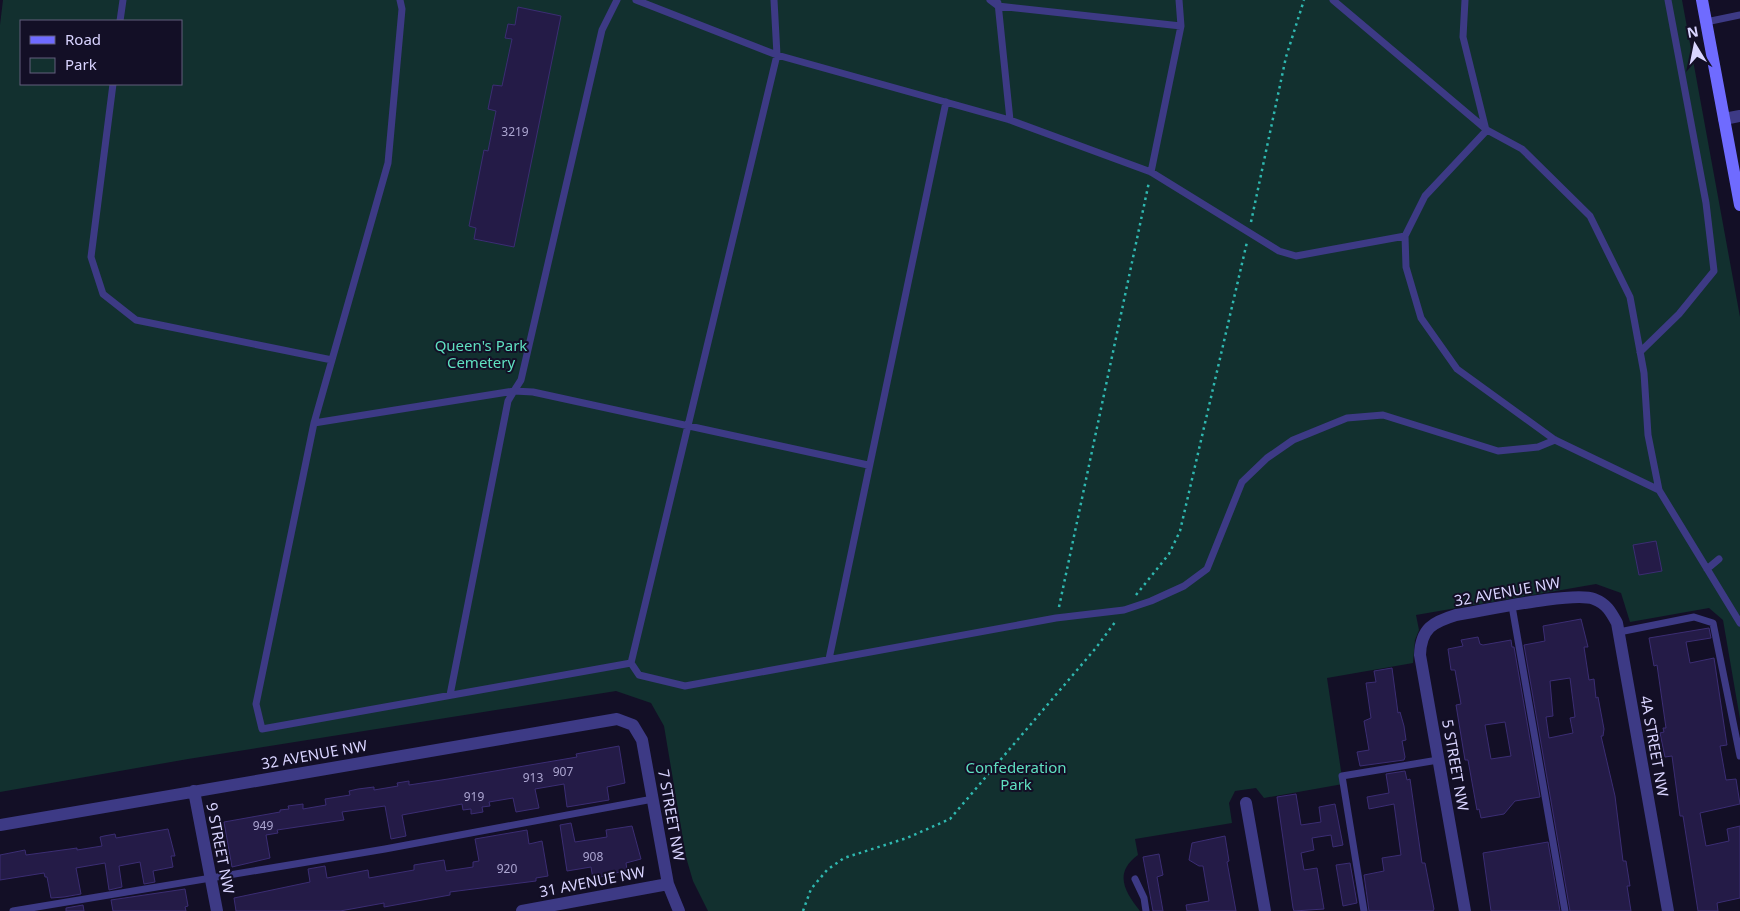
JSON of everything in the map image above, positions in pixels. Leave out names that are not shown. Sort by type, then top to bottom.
[{"type":"main road","points":[[1702,0],[1740,206]]},
{"type":"street","points":[[1724,119],[1740,116]]},
{"type":"street","name":"32 AVENUE NW","points":[[1430,627],[1441,620],[1456,615],[1570,596],[1593,598]]},
{"type":"street","name":"4A STREET NW","points":[[1593,598],[1609,607],[1617,623],[1668,911]]},
{"type":"street","name":"5 STREET NW","points":[[1430,627],[1421,642],[1420,655],[1465,911]]},
{"type":"street","name":"32 AVENUE NW","points":[[0,824],[592,722],[617,719],[633,725]]},
{"type":"street","name":"7 STREET NW","points":[[633,725],[642,740],[668,884],[679,911]]},
{"type":"street","name":"9 STREET NW","points":[[194,791],[217,911]]},
{"type":"street","points":[[1246,803],[1264,911]]},
{"type":"street","name":"31 AVENUE NW","points":[[522,911],[668,884]]},
{"type":"lane","points":[[120,20],[123,0]]},
{"type":"lane","points":[[400,0],[402,9],[388,163],[314,423],[256,704],[262,729],[631,663]]},
{"type":"lane","points":[[450,695],[508,401],[521,380],[602,30],[617,0]]},
{"type":"lane","points":[[636,0],[777,55],[1010,120],[1151,172],[1279,251],[1296,256],[1405,236]]},
{"type":"lane","points":[[774,0],[777,55],[631,663],[639,675],[684,686],[1056,618],[1124,610],[1184,586],[1207,569],[1242,482],[1267,458],[1293,440],[1347,418],[1383,415],[1498,451],[1538,447],[1555,440]]},
{"type":"lane","points":[[990,0],[998,3],[1181,26]]},
{"type":"lane","points":[[1151,172],[1181,26],[1179,0]]},
{"type":"lane","points":[[1334,0],[1487,130],[1522,149],[1590,216],[1630,298],[1644,373],[1648,435],[1659,490],[1740,623]]},
{"type":"lane","points":[[1465,0],[1462,36],[1487,130]]},
{"type":"lane","points":[[1640,352],[1679,314],[1714,271],[1706,203],[1668,0]]},
{"type":"lane","points":[[998,3],[1010,120]]},
{"type":"lane","points":[[1706,22],[1740,15]]},
{"type":"lane","points":[[113,85],[91,258],[103,294],[136,320],[332,360]]},
{"type":"lane","points":[[829,660],[868,465],[946,102]]},
{"type":"lane","points":[[1487,130],[1425,196],[1405,236],[1406,268],[1421,318],[1457,369],[1555,440],[1659,490]]},
{"type":"lane","points":[[314,423],[514,390],[533,392],[868,465]]},
{"type":"lane","points":[[1707,569],[1719,559]]},
{"type":"lane","points":[[1512,606],[1565,911]]},
{"type":"lane","points":[[1619,632],[1694,617],[1713,623],[1740,756]]},
{"type":"lane","points":[[1364,911],[1342,776],[1438,760]]},
{"type":"lane","points":[[13,911],[386,849],[653,799]]},
{"type":"lane","points":[[1135,879],[1144,898],[1146,911]]},
{"type":"path","points":[[803,911],[811,889],[827,870],[844,858],[907,838],[950,819],[1095,649],[1169,554],[1180,532],[1249,231],[1286,57],[1304,0]]},
{"type":"path","points":[[1056,618],[1151,172]]},
{"type":"green space","name":"Queen's Park Cemetery","points":[[3,0],[1682,0],[1740,317],[1740,719],[1723,620],[1709,608],[1630,622],[1621,593],[1596,584],[1416,615],[1419,630],[1415,640],[1413,663],[1327,678],[1343,784],[1264,798],[1256,788],[1235,791],[1229,803],[1232,823],[1135,839],[1138,855],[1130,862],[1126,869],[1124,883],[1130,897],[1140,911],[708,911],[693,881],[686,857],[664,726],[651,703],[616,691],[188,759],[0,792],[0,25]]},
{"type":"building","points":[[518,7],[561,16],[514,247],[474,239],[476,228],[469,226],[484,150],[488,151],[496,111],[488,109],[493,85],[502,86],[512,39],[505,38],[508,24],[515,25]]},
{"type":"building","points":[[1656,541],[1662,571],[1639,575],[1633,545]]},
{"type":"building","points":[[1581,619],[1588,647],[1584,647],[1589,680],[1594,679],[1596,698],[1598,697],[1604,729],[1603,736],[1601,736],[1615,796],[1623,861],[1626,861],[1630,886],[1627,886],[1631,911],[1570,911],[1524,645],[1545,641],[1543,626]],"holes":[[[1570,678],[1575,717],[1570,718],[1573,733],[1549,738],[1546,717],[1553,716],[1550,681]]]},
{"type":"building","points":[[1709,628],[1711,638],[1686,642],[1690,663],[1714,658],[1727,745],[1720,746],[1726,780],[1736,779],[1740,804],[1700,813],[1706,846],[1729,841],[1727,829],[1740,826],[1740,898],[1717,903],[1718,911],[1698,911],[1683,816],[1680,816],[1672,756],[1665,757],[1660,733],[1664,732],[1663,728],[1666,728],[1657,665],[1654,666],[1649,638]]},
{"type":"building","points":[[1478,637],[1480,644],[1483,645],[1511,640],[1512,647],[1514,647],[1540,797],[1515,801],[1504,814],[1481,818],[1479,809],[1477,810],[1468,760],[1465,760],[1456,705],[1461,704],[1455,670],[1451,670],[1448,649],[1463,646],[1461,640]],"holes":[[[1505,722],[1511,756],[1491,759],[1485,725]]]},
{"type":"building","points":[[1392,668],[1398,713],[1400,712],[1404,726],[1406,740],[1402,741],[1405,757],[1404,760],[1360,766],[1357,752],[1369,750],[1364,721],[1371,718],[1366,683],[1376,682],[1374,671]]},
{"type":"building","points":[[619,746],[625,783],[607,787],[609,800],[567,807],[564,784],[535,789],[539,808],[516,812],[513,798],[489,802],[490,806],[482,807],[483,812],[471,814],[471,809],[463,810],[462,804],[402,815],[406,836],[391,839],[385,806],[342,812],[344,820],[277,830],[278,833],[266,835],[270,858],[232,867],[224,822],[280,812],[280,810],[289,809],[288,806],[303,804],[303,809],[326,805],[325,799],[350,795],[349,791],[358,789],[374,787],[374,790],[398,786],[397,783],[409,781],[409,785],[448,779],[577,757],[576,754]]},
{"type":"building","points":[[1405,771],[1407,780],[1410,779],[1422,863],[1425,863],[1434,909],[1433,911],[1369,911],[1364,875],[1384,871],[1382,858],[1401,855],[1394,804],[1369,809],[1367,797],[1389,793],[1386,774]]},
{"type":"building","points":[[1296,794],[1301,825],[1321,822],[1319,807],[1335,804],[1343,845],[1333,847],[1331,835],[1312,838],[1314,850],[1301,853],[1304,870],[1317,868],[1324,909],[1294,911],[1293,908],[1277,797]]},
{"type":"building","points":[[571,823],[575,842],[607,837],[606,830],[632,826],[641,859],[626,863],[627,870],[593,879],[591,867],[567,871],[560,825]]},
{"type":"building","points":[[168,829],[175,856],[171,856],[173,867],[153,871],[155,882],[144,884],[140,862],[119,866],[122,887],[109,890],[105,863],[76,868],[81,894],[64,897],[51,898],[47,877],[45,877],[44,873],[0,880],[0,855],[25,850],[26,855],[77,848],[77,850],[102,846],[100,837],[104,836],[115,834],[116,838]]},
{"type":"building","points":[[527,830],[529,844],[542,841],[548,876],[536,878],[536,881],[450,892],[450,895],[384,907],[384,903],[340,911],[236,911],[234,898],[310,882],[308,869],[325,866],[327,878],[368,870],[369,878],[414,870],[414,865],[444,860],[446,871],[473,867],[473,862],[479,861],[475,839]]},
{"type":"building","points":[[1225,836],[1229,861],[1227,862],[1236,911],[1187,911],[1186,905],[1209,901],[1203,866],[1199,866],[1189,860],[1192,843]]},
{"type":"building","points":[[1548,842],[1560,911],[1491,911],[1483,853]]},
{"type":"building","points":[[1159,854],[1163,875],[1157,877],[1163,911],[1153,911],[1143,857]]},
{"type":"building","points":[[1350,863],[1357,903],[1343,906],[1336,865]]},
{"type":"building","points":[[185,889],[188,906],[185,907],[186,911],[113,911],[111,900]]},
{"type":"building","points":[[83,905],[84,911],[66,911],[66,908]]},
{"type":"park label","name":"Confederation Park","points":[[1016,776]]}]
